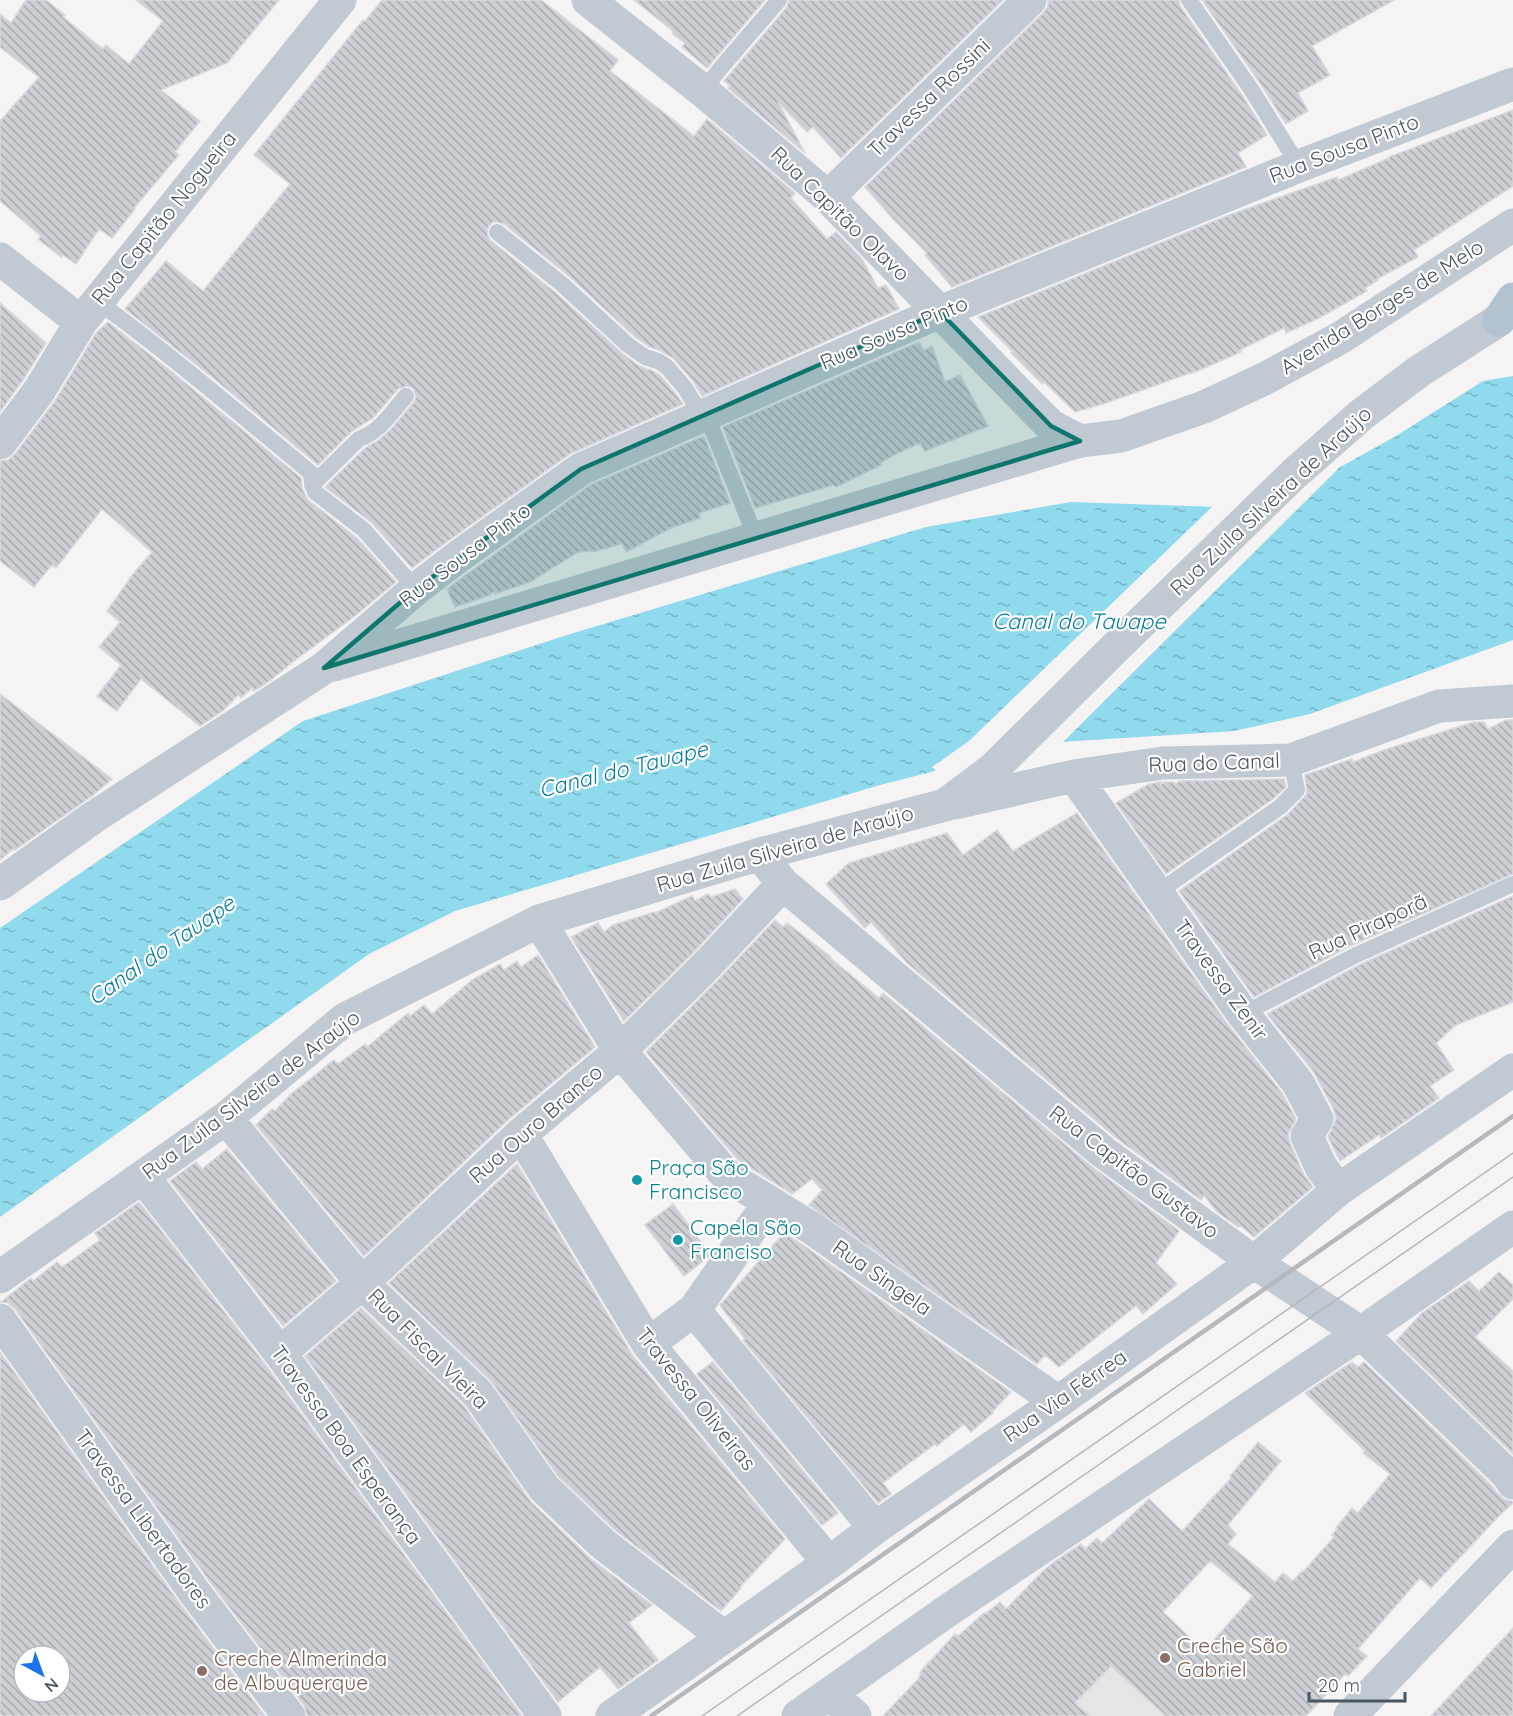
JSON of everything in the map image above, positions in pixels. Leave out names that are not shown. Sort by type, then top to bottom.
[{"type":"street","name":"Rua Capitão Nogueira","points":[[0,443],[39,391],[89,311],[340,0]]},
{"type":"street","name":"Rua Capitão Olavo","points":[[588,0],[703,91],[828,197],[1051,426],[1080,441]]},
{"type":"street","name":"Travessa Rossini","points":[[828,197],[1030,0]]},
{"type":"street","name":"Rua Sousa Pinto","points":[[0,884],[94,817],[324,668],[416,589],[581,469],[940,312],[1299,166],[1513,84]]},
{"type":"street","name":"Avenida Borges de Melo","points":[[1080,441],[1121,436],[1204,407],[1264,379],[1340,338],[1513,225]]},
{"type":"street","points":[[0,259],[89,311]]},
{"type":"street","name":"Rua Zuila Silveira de Araújo","points":[[0,1277],[226,1118],[345,1019],[539,921],[760,854],[945,805],[993,769],[1294,474],[1361,415],[1418,372],[1508,311]]},
{"type":"street","name":"Rua Sousa Pinto","points":[[324,668],[1080,441]]},
{"type":"street","name":"Rua do Canal","points":[[945,805],[1074,777],[1163,763],[1291,760],[1439,706],[1513,701]]},
{"type":"street","name":"Travessa Zenir","points":[[1074,777],[1243,1014],[1298,1083],[1317,1119],[1307,1136],[1321,1167],[1338,1190]]},
{"type":"street","name":"Rua Capitão Gustavo","points":[[760,854],[783,884],[1103,1152],[1254,1262],[1361,1333],[1508,1475],[1513,1483]]},
{"type":"street","name":"Rua Ouro Branco","points":[[280,1353],[362,1283],[521,1134],[620,1050],[705,967],[783,884]]},
{"type":"street","name":"Rua Singela","points":[[539,921],[620,1050],[728,1176],[813,1229],[1058,1402]]},
{"type":"street","name":"Rua Via Férrea","points":[[612,1716],[1254,1262],[1338,1190],[1513,1070]]},
{"type":"street","name":"Rua Fiscal Vieira","points":[[226,1118],[362,1283],[478,1394],[544,1488],[603,1544],[724,1637]]},
{"type":"street","name":"Travessa Oliveiras","points":[[521,1134],[648,1344],[829,1563]]},
{"type":"street","name":"Travessa Boa Esperança","points":[[143,1177],[280,1353],[545,1716]]},
{"type":"street","points":[[648,1344],[694,1310],[769,1203]]},
{"type":"street","points":[[798,1716],[947,1611],[1361,1333],[1513,1227]]},
{"type":"street","points":[[694,1310],[875,1528]]},
{"type":"street","name":"Travessa Libertadores","points":[[0,1320],[195,1593],[289,1716]]},
{"type":"street","points":[[1350,1716],[1513,1546]]},
{"type":"street","points":[[830,1694],[855,1716]]},
{"type":"lane","points":[[703,91],[780,0]]},
{"type":"lane","points":[[1190,0],[1251,89],[1299,166]]},
{"type":"lane","points":[[497,232],[563,285],[628,345],[645,357],[667,367],[685,388],[704,415],[756,538]]},
{"type":"lane","points":[[89,311],[131,326],[310,473],[315,492],[364,531],[416,589]]},
{"type":"lane","points":[[312,485],[359,439],[379,429],[406,396]]},
{"type":"lane","points":[[1157,893],[1280,807],[1297,790],[1291,760]]},
{"type":"lane","name":"Rua Piraporã","points":[[1243,1014],[1354,956],[1513,884]]},
{"type":"highlighted area","points":[[940,312],[1051,426],[1080,441],[324,668],[416,589],[581,469]]},
{"type":"shaded area","name":"Creche São Gabriel","points":[[1163,1613],[1272,1716],[1089,1716],[1075,1703]]},
{"type":"water","name":"Canal do Tauape","points":[[1513,376],[1513,640],[1310,714],[1234,731],[1044,743],[880,785],[455,911],[369,954],[0,1217],[0,928],[303,721],[567,635],[926,527],[1071,502],[1217,507],[1344,465],[1396,436],[1483,381]]},
{"type":"pier","points":[[1348,459],[1060,745],[1045,746],[938,773],[932,767],[969,741],[1215,504]]},
{"type":"building","points":[[26,0],[46,0],[65,15],[63,17],[103,49],[106,45],[129,64],[163,21],[136,0],[279,0],[227,63],[161,90],[200,121],[175,152],[179,155],[112,238],[99,229],[76,264],[63,255],[61,257],[38,239],[41,236],[0,201],[0,121],[39,77],[0,47],[0,14],[11,23]]},
{"type":"building","points":[[382,0],[541,0],[618,60],[610,71],[694,136],[707,119],[795,193],[791,198],[827,239],[836,232],[862,259],[878,288],[886,285],[899,309],[702,396],[693,381],[673,358],[635,337],[570,277],[504,224],[493,222],[487,231],[490,240],[556,293],[622,353],[639,366],[660,375],[683,404],[570,454],[412,568],[372,523],[325,487],[365,448],[379,440],[393,427],[414,402],[416,397],[413,388],[407,386],[398,389],[373,418],[352,431],[318,465],[212,377],[125,309],[166,261],[203,291],[290,184],[254,155],[363,20],[365,21]]},
{"type":"building","points":[[634,0],[765,0],[707,68],[682,47],[685,43],[673,34],[673,31]]},
{"type":"building","points":[[789,0],[1003,0],[841,158],[813,127],[807,132],[778,102],[805,153],[728,88],[730,86],[724,81],[787,7]]},
{"type":"building","points":[[1048,0],[1179,0],[1180,6],[1267,135],[1238,153],[1246,167],[952,287],[925,255],[927,253],[865,187],[1043,13],[1048,6]]},
{"type":"building","points":[[1202,0],[1394,0],[1312,46],[1330,75],[1298,93],[1308,111],[1286,124]]},
{"type":"building","points":[[1513,110],[1513,186],[1414,250],[1418,257],[1377,279],[1365,288],[1367,291],[1319,318],[1286,333],[1284,328],[1240,350],[1241,352],[1193,373],[1075,412],[1044,382],[1042,384],[978,317],[1229,215],[1337,177],[1338,180],[1389,157]]},
{"type":"building","points":[[0,303],[46,343],[0,412]]},
{"type":"building","points":[[108,322],[301,478],[302,488],[308,500],[357,538],[396,582],[271,680],[254,691],[252,688],[241,698],[238,695],[224,710],[200,726],[141,679],[117,711],[97,696],[121,665],[99,647],[120,622],[107,611],[152,552],[102,509],[56,568],[52,565],[34,587],[0,561],[0,461],[8,460],[15,454],[55,401],[96,333]]},
{"type":"building","points":[[919,342],[924,350],[932,346],[945,382],[960,375],[988,426],[925,451],[920,443],[836,487],[834,485],[755,508],[723,427]]},
{"type":"building","points":[[704,436],[730,503],[699,513],[700,518],[671,528],[626,552],[622,544],[596,551],[578,552],[530,582],[495,594],[494,592],[455,607],[447,589],[590,485]]},
{"type":"building","points":[[0,694],[112,779],[92,796],[0,860]]},
{"type":"building","points":[[1506,720],[1513,720],[1513,874],[1350,946],[1254,997],[1179,891],[1287,815],[1307,794],[1305,775],[1352,759],[1353,762],[1474,722],[1484,722],[1488,729]]},
{"type":"building","points":[[1284,779],[1286,787],[1273,799],[1166,874],[1116,803],[1149,784],[1161,782],[1161,784],[1173,782],[1175,784],[1180,781]]},
{"type":"building","points":[[1077,813],[1228,1025],[1282,1093],[1296,1119],[1288,1134],[1290,1143],[1304,1175],[1313,1187],[1254,1237],[1241,1226],[1238,1227],[1217,1212],[1204,1195],[1201,1200],[1115,1137],[907,963],[871,922],[865,928],[826,884],[849,863],[947,833],[963,855],[997,830],[1013,851]]},
{"type":"building","points":[[735,889],[743,899],[692,954],[624,1021],[571,937],[598,923],[604,932],[613,925],[655,913],[692,896],[695,901],[708,894],[711,897]]},
{"type":"building","points":[[1513,896],[1513,1002],[1456,1025],[1436,1043],[1454,1070],[1430,1086],[1439,1098],[1381,1138],[1379,1135],[1340,1161],[1328,1137],[1336,1120],[1334,1110],[1313,1071],[1267,1014],[1359,965]]},
{"type":"building","points":[[775,920],[783,927],[787,923],[879,998],[883,993],[1091,1166],[1179,1231],[1156,1263],[1177,1284],[1143,1314],[1136,1306],[1059,1367],[1045,1355],[1037,1364],[809,1205],[822,1190],[812,1179],[792,1194],[738,1160],[646,1052]]},
{"type":"building","points":[[538,955],[595,1047],[508,1120],[364,1256],[256,1125],[272,1109],[275,1111],[291,1094],[334,1060],[338,1064],[365,1044],[367,1047],[408,1013],[410,1016],[424,1005],[432,1014],[472,980],[500,964],[504,970],[517,961],[521,967]]},
{"type":"building","points":[[227,1149],[336,1281],[283,1326],[170,1181],[196,1162],[202,1169]]},
{"type":"building","points":[[517,1164],[633,1356],[785,1539],[721,1611],[615,1530],[558,1476],[491,1381],[389,1283]]},
{"type":"building","points":[[139,1202],[265,1364],[522,1716],[307,1716],[304,1705],[210,1582],[15,1309],[8,1303],[1,1302],[31,1278],[33,1281],[57,1262],[62,1267],[100,1240],[95,1233]]},
{"type":"building","name":"Capela São Franciso","points":[[673,1204],[710,1254],[684,1276],[645,1225]]},
{"type":"building","points":[[784,1233],[1011,1392],[993,1413],[971,1432],[964,1424],[937,1446],[935,1444],[883,1483],[891,1494],[878,1503],[743,1340],[745,1339],[720,1305]]},
{"type":"building","points":[[1499,1272],[1513,1285],[1513,1299],[1475,1337],[1513,1371],[1513,1454],[1396,1341],[1422,1313],[1469,1281],[1479,1291]]},
{"type":"building","points":[[361,1308],[464,1406],[531,1502],[591,1559],[652,1605],[629,1623],[658,1660],[618,1689],[600,1667],[558,1702],[305,1356]]},
{"type":"building","points":[[0,1352],[180,1604],[265,1716],[0,1716]]},
{"type":"building","points":[[713,1362],[838,1513],[822,1525],[697,1374]]},
{"type":"building","points":[[1352,1362],[1358,1367],[1364,1362],[1497,1493],[1513,1502],[1431,1588],[1420,1578],[1358,1649],[1367,1656],[1348,1676],[1345,1674],[1306,1716],[1166,1716],[1111,1666],[1075,1703],[1090,1716],[883,1716],[919,1678],[921,1671],[955,1634],[958,1636],[1000,1602],[1006,1609],[1042,1572],[1081,1544],[1085,1549],[1097,1538],[1102,1543],[1149,1499],[1182,1531],[1231,1478],[1230,1476],[1258,1442],[1281,1461],[1228,1525],[1236,1534],[1228,1544],[1275,1582],[1283,1573],[1293,1581],[1334,1537],[1332,1535],[1336,1528],[1352,1508],[1358,1513],[1390,1474],[1363,1453],[1365,1451],[1305,1393]],"holes":[[[1210,1561],[1253,1596],[1204,1651],[1163,1612]]]},
{"type":"building","points":[[1513,1628],[1513,1716],[1431,1716]]},
{"type":"tram line","points":[[702,1716],[1513,1153]]},
{"type":"tram line","points":[[737,1716],[1513,1177]]},
{"type":"railway","points":[[651,1716],[1513,1116]]},
{"type":"place","name":"Praça São Francisco","points":[[637,1180]]},
{"type":"place","name":"Capela São Franciso","points":[[678,1240]]},
{"type":"place","name":"Creche São Gabriel","points":[[1165,1658]]},
{"type":"place","name":"Creche Almerinda de Albuquerque","points":[[202,1671]]}]
